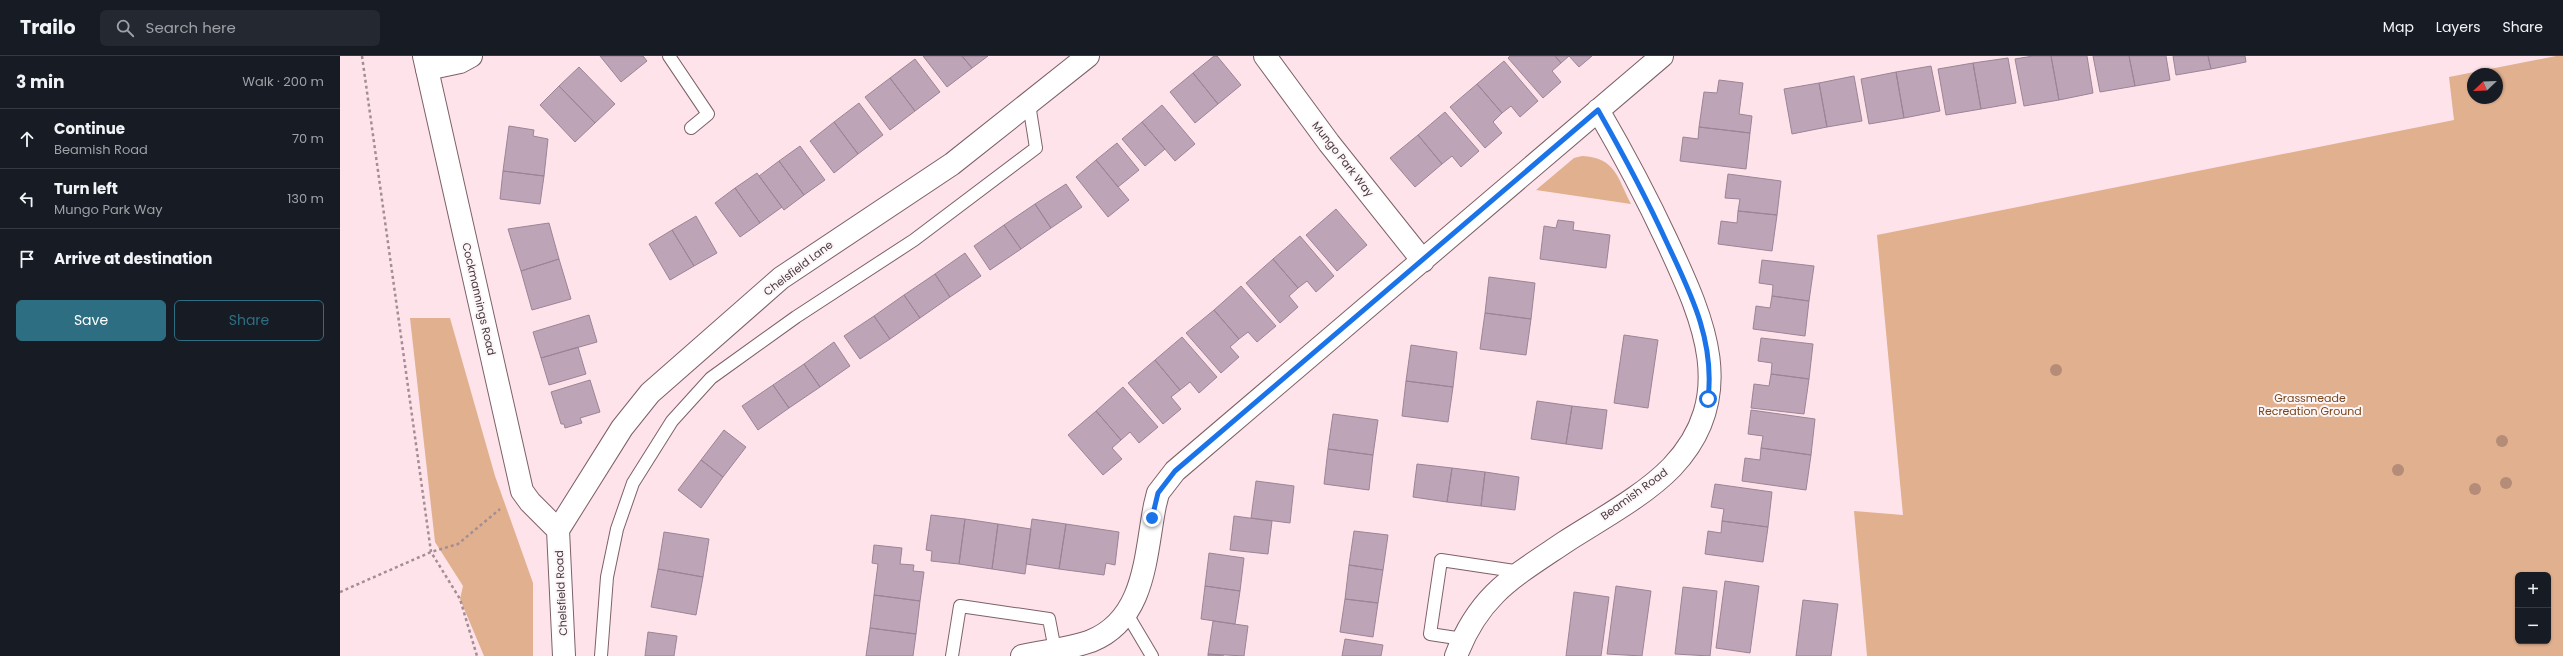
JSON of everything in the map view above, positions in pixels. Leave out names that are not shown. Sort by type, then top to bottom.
[{"type":"street","points":[[426,62],[460,62],[471,56]]},
{"type":"street","name":"Chelsfield Lane","points":[[558,530],[622,428],[650,393],[781,278],[952,164],[1088,56]]},
{"type":"street","name":"Mungo Park Way","points":[[1265,56],[1329,143],[1423,261]]},
{"type":"street","points":[[1022,656],[1056,652],[1091,640],[1116,626],[1127,614],[1139,590],[1154,505],[1158,493],[1166,481],[1181,466],[1662,56]]},
{"type":"street","name":"Cockmannings Road","points":[[426,62],[522,491],[530,502],[558,530]]},
{"type":"street","name":"Beamish Road","points":[[1460,648],[1485,603],[1521,572],[1660,478],[1672,467],[1693,438],[1708,399],[1709,360],[1700,316],[1647,198],[1598,110]]},
{"type":"street","name":"Chelsfield Road","points":[[558,530],[564,656]]},
{"type":"lane","points":[[669,56],[708,114],[692,128]]},
{"type":"lane","points":[[601,656],[607,577],[617,529],[632,482],[672,421],[711,378],[796,317],[914,240],[1036,148],[1029,104]]},
{"type":"lane","points":[[1460,648],[1430,634],[1441,560],[1521,572]]},
{"type":"lane","points":[[952,656],[960,606],[1049,619],[1056,652]]},
{"type":"lane","points":[[1127,614],[1152,656]]},
{"type":"path","points":[[362,56],[431,552],[460,599],[477,656]]},
{"type":"path","points":[[340,592],[431,552],[458,544],[522,491]]},
{"type":"green space","name":"Grassmeade Recreation Ground","points":[[2556,56],[2563,56],[2563,656],[1867,656],[1854,511],[1903,515],[1877,235],[2454,120],[2449,77],[2467,73],[2467,104],[2503,104],[2503,68],[2495,68]]},
{"type":"green space","points":[[1582,156],[1602,161],[1609,165],[1618,177],[1631,204],[1536,190],[1574,158]]},
{"type":"green space","points":[[410,318],[450,318],[495,476],[533,583],[533,656],[484,656],[460,599],[463,586],[435,542]]},
{"type":"building","points":[[600,56],[643,56],[647,61],[621,82]]},
{"type":"building","points":[[923,56],[962,56],[972,68],[947,87]]},
{"type":"building","points":[[962,56],[988,56],[972,68]]},
{"type":"building","points":[[1214,56],[1217,56],[1241,85],[1218,104],[1193,73]]},
{"type":"building","points":[[1510,56],[1555,56],[1561,63],[1552,71],[1561,82],[1543,98],[1508,58]]},
{"type":"building","points":[[1555,56],[1569,56],[1561,63]]},
{"type":"building","points":[[1569,56],[1592,56],[1579,67]]},
{"type":"building","points":[[2033,56],[2051,56],[2059,100],[2024,106],[2015,59]]},
{"type":"building","points":[[2051,56],[2087,56],[2093,93],[2059,100]]},
{"type":"building","points":[[2093,56],[2129,56],[2135,86],[2100,92]]},
{"type":"building","points":[[2129,56],[2166,56],[2170,80],[2135,86]]},
{"type":"building","points":[[2173,56],[2208,56],[2211,69],[2176,75]]},
{"type":"building","points":[[2208,56],[2245,56],[2246,62],[2211,69]]},
{"type":"building","points":[[2008,58],[2016,103],[1981,109],[1973,63]]},
{"type":"building","points":[[915,59],[940,92],[915,111],[890,78]]},
{"type":"building","points":[[1504,61],[1538,101],[1520,117],[1511,106],[1502,113],[1477,84]]},
{"type":"building","points":[[1973,63],[1981,109],[1946,115],[1938,69]]},
{"type":"building","points":[[1931,66],[1940,111],[1904,118],[1896,72]]},
{"type":"building","points":[[579,67],[615,104],[595,123],[559,86]]},
{"type":"building","points":[[1896,72],[1904,118],[1869,124],[1861,79]]},
{"type":"building","points":[[1193,73],[1218,104],[1195,123],[1170,92]]},
{"type":"building","points":[[1854,76],[1862,121],[1827,127],[1819,83]]},
{"type":"building","points":[[890,78],[915,111],[890,130],[865,97]]},
{"type":"building","points":[[1719,80],[1743,83],[1739,114],[1752,116],[1750,133],[1699,127],[1704,92],[1717,93]]},
{"type":"building","points":[[1819,83],[1827,127],[1792,134],[1784,89]]},
{"type":"building","points":[[1477,84],[1502,113],[1493,122],[1502,133],[1485,148],[1450,107]]},
{"type":"building","points":[[559,86],[595,123],[575,142],[540,105]]},
{"type":"building","points":[[859,103],[883,135],[858,154],[834,122]]},
{"type":"building","points":[[1162,105],[1195,144],[1175,161],[1142,122]]},
{"type":"building","points":[[1445,112],[1479,151],[1461,167],[1452,156],[1442,164],[1418,135]]},
{"type":"building","points":[[834,122],[858,154],[834,173],[810,141]]},
{"type":"building","points":[[1142,122],[1165,149],[1145,166],[1122,139]]},
{"type":"building","points":[[509,126],[534,130],[533,136],[548,139],[544,176],[503,171]]},
{"type":"building","points":[[1699,127],[1750,133],[1746,169],[1680,161],[1683,137],[1698,139]]},
{"type":"building","points":[[1418,135],[1442,164],[1415,187],[1390,158]]},
{"type":"building","points":[[1117,143],[1139,170],[1118,187],[1096,160]]},
{"type":"building","points":[[800,146],[825,180],[804,195],[779,161]]},
{"type":"building","points":[[1096,160],[1129,200],[1108,217],[1076,177]]},
{"type":"building","points":[[779,161],[804,195],[784,210],[759,176]]},
{"type":"building","points":[[503,171],[544,176],[540,204],[500,199]]},
{"type":"building","points":[[757,173],[782,207],[760,223],[735,188]]},
{"type":"building","points":[[1728,174],[1781,181],[1777,215],[1738,211],[1740,199],[1725,198]]},
{"type":"building","points":[[1066,184],[1082,207],[1051,228],[1035,204]]},
{"type":"building","points":[[735,188],[760,223],[740,237],[715,203]]},
{"type":"building","points":[[1035,204],[1051,228],[1021,249],[1004,225]]},
{"type":"building","points":[[1336,209],[1367,245],[1337,271],[1306,235]]},
{"type":"building","points":[[1738,211],[1777,215],[1772,251],[1718,244],[1721,221],[1737,223]]},
{"type":"building","points":[[696,216],[717,253],[694,266],[672,230]]},
{"type":"building","points":[[1558,220],[1574,222],[1573,230],[1610,235],[1606,268],[1540,259],[1544,226],[1556,228]]},
{"type":"building","points":[[549,223],[559,259],[521,271],[508,229]]},
{"type":"building","points":[[1004,225],[1021,249],[990,270],[974,246]]},
{"type":"building","points":[[672,230],[694,266],[670,280],[649,244]]},
{"type":"building","points":[[1300,236],[1334,276],[1316,292],[1307,281],[1298,288],[1273,259]]},
{"type":"building","points":[[965,253],[981,276],[950,297],[935,274]]},
{"type":"building","points":[[559,259],[571,299],[532,310],[521,271]]},
{"type":"building","points":[[1273,259],[1298,288],[1289,296],[1298,307],[1280,323],[1246,283]]},
{"type":"building","points":[[1762,260],[1814,266],[1809,301],[1772,296],[1773,285],[1759,283]]},
{"type":"building","points":[[935,274],[950,297],[920,318],[904,295]]},
{"type":"building","points":[[1489,277],[1535,283],[1531,319],[1485,313]]},
{"type":"building","points":[[1241,286],[1276,326],[1257,342],[1248,332],[1239,339],[1214,310]]},
{"type":"building","points":[[904,295],[920,318],[890,339],[874,316]]},
{"type":"building","points":[[1772,296],[1809,301],[1805,336],[1753,329],[1756,306],[1770,308]]},
{"type":"building","points":[[1214,310],[1239,339],[1230,347],[1239,357],[1221,373],[1186,333]]},
{"type":"building","points":[[1485,313],[1531,319],[1526,355],[1480,349]]},
{"type":"building","points":[[589,315],[597,342],[541,358],[533,332]]},
{"type":"building","points":[[874,316],[890,339],[860,359],[844,336]]},
{"type":"building","points":[[1624,335],[1658,340],[1648,408],[1614,403]]},
{"type":"building","points":[[1182,337],[1217,377],[1199,393],[1190,382],[1180,390],[1155,360]]},
{"type":"building","points":[[1761,338],[1813,344],[1809,379],[1771,374],[1772,363],[1758,361]]},
{"type":"building","points":[[834,342],[850,366],[820,387],[804,364]]},
{"type":"building","points":[[1411,345],[1457,352],[1453,387],[1406,381]]},
{"type":"building","points":[[578,347],[586,374],[549,385],[541,358]]},
{"type":"building","points":[[1155,360],[1180,390],[1171,397],[1181,409],[1163,424],[1128,383]]},
{"type":"building","points":[[804,364],[820,387],[789,408],[773,385]]},
{"type":"building","points":[[1771,374],[1809,379],[1804,414],[1751,408],[1754,384],[1769,386]]},
{"type":"building","points":[[590,380],[600,412],[580,418],[582,423],[565,428],[564,424],[561,424],[551,392]]},
{"type":"building","points":[[1406,381],[1453,387],[1448,422],[1402,416]]},
{"type":"building","points":[[773,385],[789,408],[758,430],[742,406]]},
{"type":"building","points":[[1123,387],[1158,427],[1139,443],[1130,432],[1121,440],[1096,411]]},
{"type":"building","points":[[1537,401],[1572,406],[1566,444],[1531,439]]},
{"type":"building","points":[[1572,406],[1607,410],[1602,449],[1566,444]]},
{"type":"building","points":[[1751,410],[1815,419],[1811,455],[1761,448],[1763,436],[1748,434]]},
{"type":"building","points":[[1096,411],[1121,440],[1112,448],[1122,459],[1103,475],[1068,435]]},
{"type":"building","points":[[1333,414],[1378,420],[1373,455],[1328,449]]},
{"type":"building","points":[[724,430],[746,447],[723,477],[701,460]]},
{"type":"building","points":[[1761,448],[1811,455],[1806,490],[1742,481],[1745,458],[1760,460]]},
{"type":"building","points":[[1328,449],[1373,455],[1369,490],[1324,484]]},
{"type":"building","points":[[701,460],[723,477],[701,508],[678,490]]},
{"type":"building","points":[[1417,464],[1452,468],[1447,502],[1413,497]]},
{"type":"building","points":[[1452,468],[1485,472],[1481,506],[1447,502]]},
{"type":"building","points":[[1485,472],[1519,477],[1515,510],[1481,506]]},
{"type":"building","points":[[1256,481],[1294,486],[1290,523],[1251,518]]},
{"type":"building","points":[[1715,484],[1772,492],[1768,527],[1722,521],[1724,509],[1711,507]]},
{"type":"building","points":[[931,515],[965,519],[959,564],[931,561],[932,551],[926,550]]},
{"type":"building","points":[[1234,516],[1272,521],[1268,554],[1230,550]]},
{"type":"building","points":[[965,519],[998,524],[992,569],[959,564]]},
{"type":"building","points":[[1032,519],[1066,524],[1059,569],[1026,564]]},
{"type":"building","points":[[1722,521],[1768,527],[1763,562],[1705,554],[1708,531],[1721,533]]},
{"type":"building","points":[[998,524],[1031,529],[1025,574],[992,569]]},
{"type":"building","points":[[1066,524],[1119,532],[1115,565],[1106,563],[1104,575],[1059,569]]},
{"type":"building","points":[[1354,531],[1388,535],[1383,570],[1349,565]]},
{"type":"building","points":[[664,532],[709,539],[703,577],[658,569]]},
{"type":"building","points":[[874,545],[902,548],[900,564],[914,565],[913,571],[924,572],[920,601],[874,595],[878,564],[872,563]]},
{"type":"building","points":[[1209,553],[1244,558],[1240,591],[1205,586]]},
{"type":"building","points":[[1349,565],[1383,570],[1378,603],[1345,599]]},
{"type":"building","points":[[658,569],[703,577],[696,615],[651,607]]},
{"type":"building","points":[[1725,581],[1759,586],[1750,653],[1716,648]]},
{"type":"building","points":[[1205,586],[1240,591],[1235,624],[1201,619]]},
{"type":"building","points":[[1616,586],[1651,591],[1642,656],[1607,654]]},
{"type":"building","points":[[1683,587],[1717,591],[1710,656],[1675,654]]},
{"type":"building","points":[[1574,592],[1609,597],[1601,656],[1566,656]]},
{"type":"building","points":[[874,595],[920,601],[916,634],[870,628]]},
{"type":"building","points":[[1345,599],[1378,603],[1373,637],[1340,632]]},
{"type":"building","points":[[1803,600],[1838,604],[1831,656],[1796,656]]},
{"type":"building","points":[[1213,621],[1248,626],[1244,656],[1208,654]]},
{"type":"building","points":[[870,628],[916,634],[913,656],[866,656]]},
{"type":"building","points":[[648,632],[677,636],[674,656],[645,656]]},
{"type":"building","points":[[1345,639],[1383,645],[1381,656],[1342,656]]},
{"type":"building","points":[[1208,654],[1224,656],[1208,656]]},
{"type":"route","points":[[1152,518],[1158,493],[1175,471],[1423,261],[1598,110],[1647,198],[1692,295],[1700,316],[1709,360],[1710,381],[1708,399]]}]
